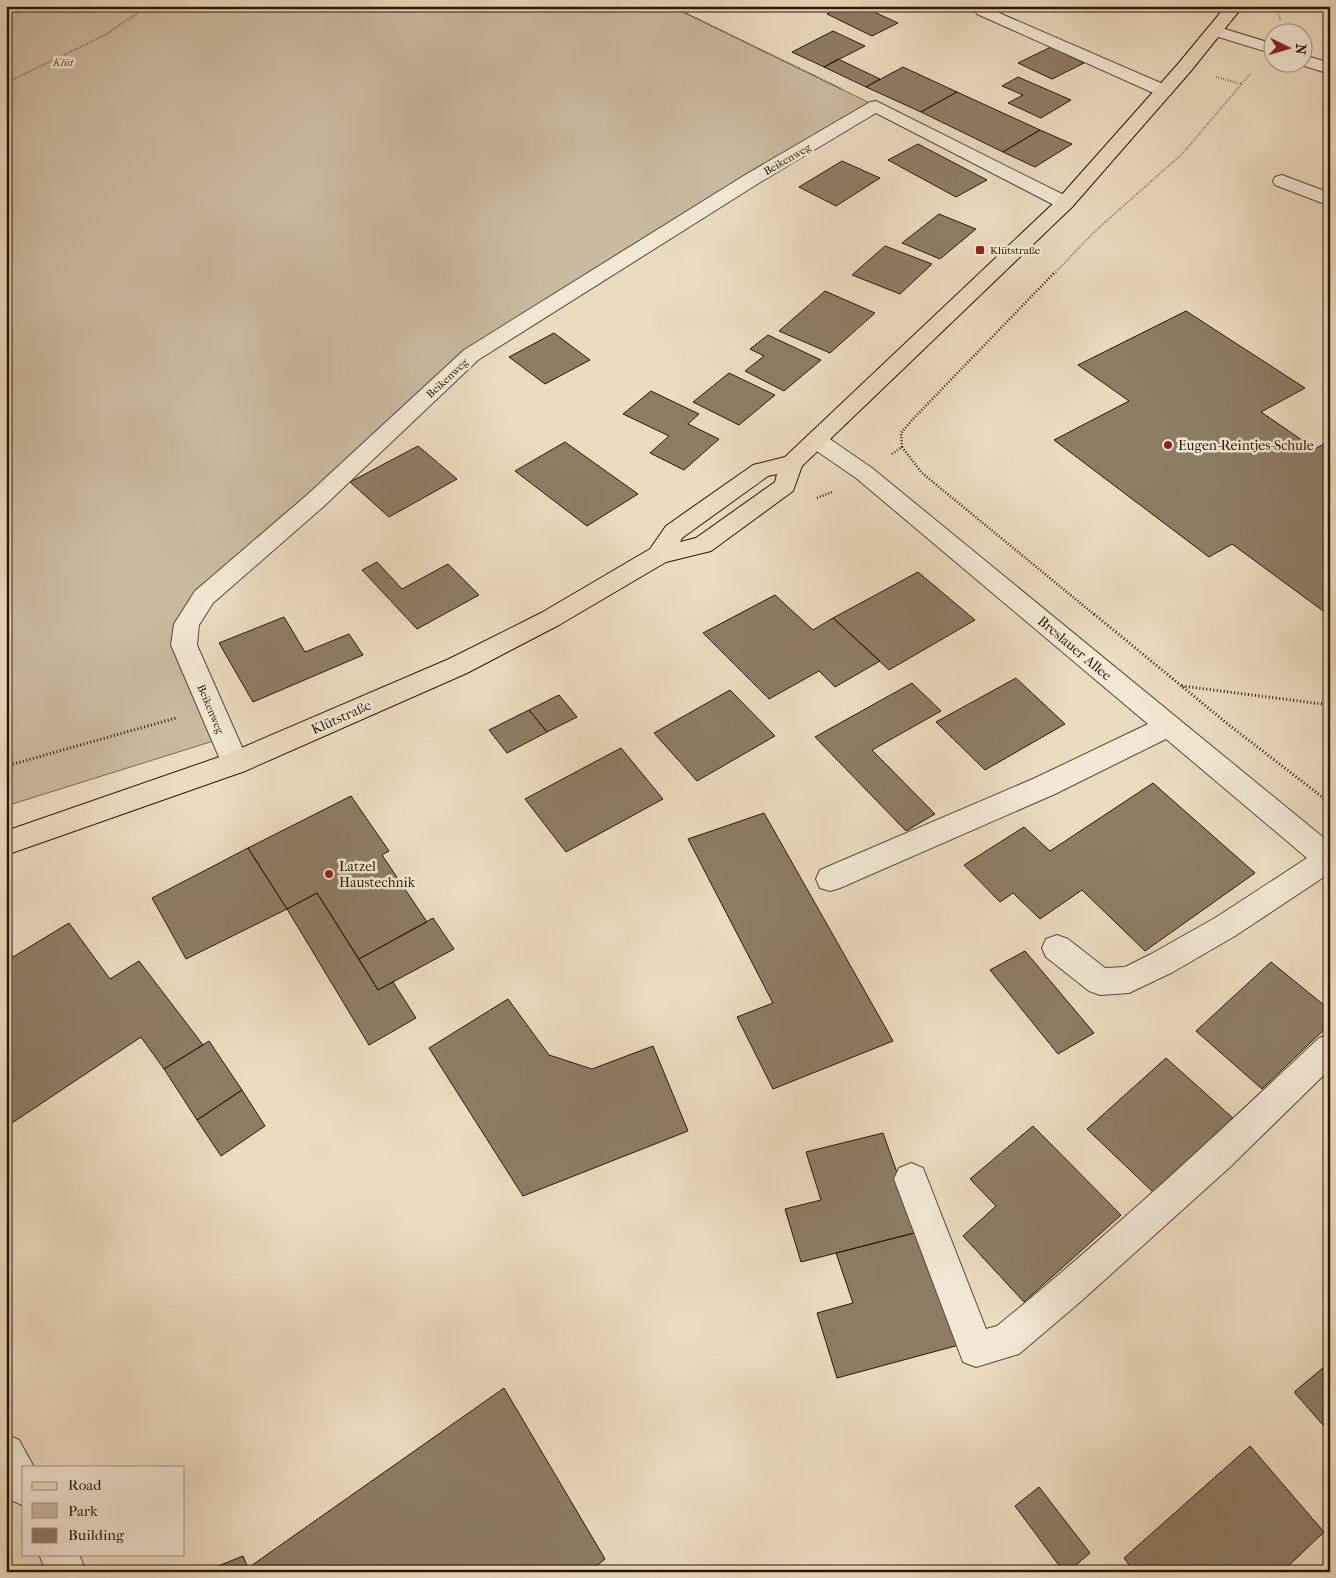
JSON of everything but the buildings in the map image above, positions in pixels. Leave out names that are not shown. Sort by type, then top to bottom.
[{"type":"main road","name":"Klütstraße","points":[[6,843],[235,763],[458,666],[550,619],[660,555],[703,545],[743,518],[785,486],[792,463],[1065,203],[1215,32],[1235,6]]},
{"type":"street","points":[[983,11],[1164,91]]},
{"type":"street","points":[[1215,32],[1264,46]]},
{"type":"street","points":[[1314,63],[1330,69]]},
{"type":"street","points":[[876,106],[1065,203]]},
{"type":"street","name":"Beikenweg","points":[[235,763],[184,645],[187,624],[204,597],[315,501],[472,355],[752,179],[876,106]]},
{"type":"street","points":[[1282,181],[1330,200]]},
{"type":"street","name":"Breslauer Allee","points":[[816,440],[864,473],[1329,859]]},
{"type":"street","points":[[830,879],[1045,786],[1168,726]]},
{"type":"street","points":[[1057,948],[1100,982],[1130,980],[1224,927],[1329,859]]},
{"type":"street","points":[[911,1179],[976,1349],[1006,1341],[1067,1291],[1218,1156],[1330,1048]]},
{"type":"street","points":[[6,1453],[22,1483]]},
{"type":"path","points":[[6,83],[105,35],[148,6]]},
{"type":"path","points":[[671,6],[876,106]]},
{"type":"path","points":[[1255,68],[1183,153],[1094,234],[914,419],[901,433],[902,447],[922,473],[1182,686],[1330,804]]},
{"type":"path","points":[[814,499],[844,487],[902,447]]},
{"type":"path","points":[[1182,686],[1330,705]]},
{"type":"path","points":[[6,766],[210,708]]},
{"type":"green space","name":"Klüt","points":[[6,6],[671,6],[876,106],[471,355],[187,624],[223,738],[6,806]]},
{"type":"place","name":"Klütstraße","points":[[980,250]]},
{"type":"place","name":"Eugen-Reintjes-Schule","points":[[1168,445]]},
{"type":"place","name":"Latzel Haustechnik","points":[[329,874]]}]
